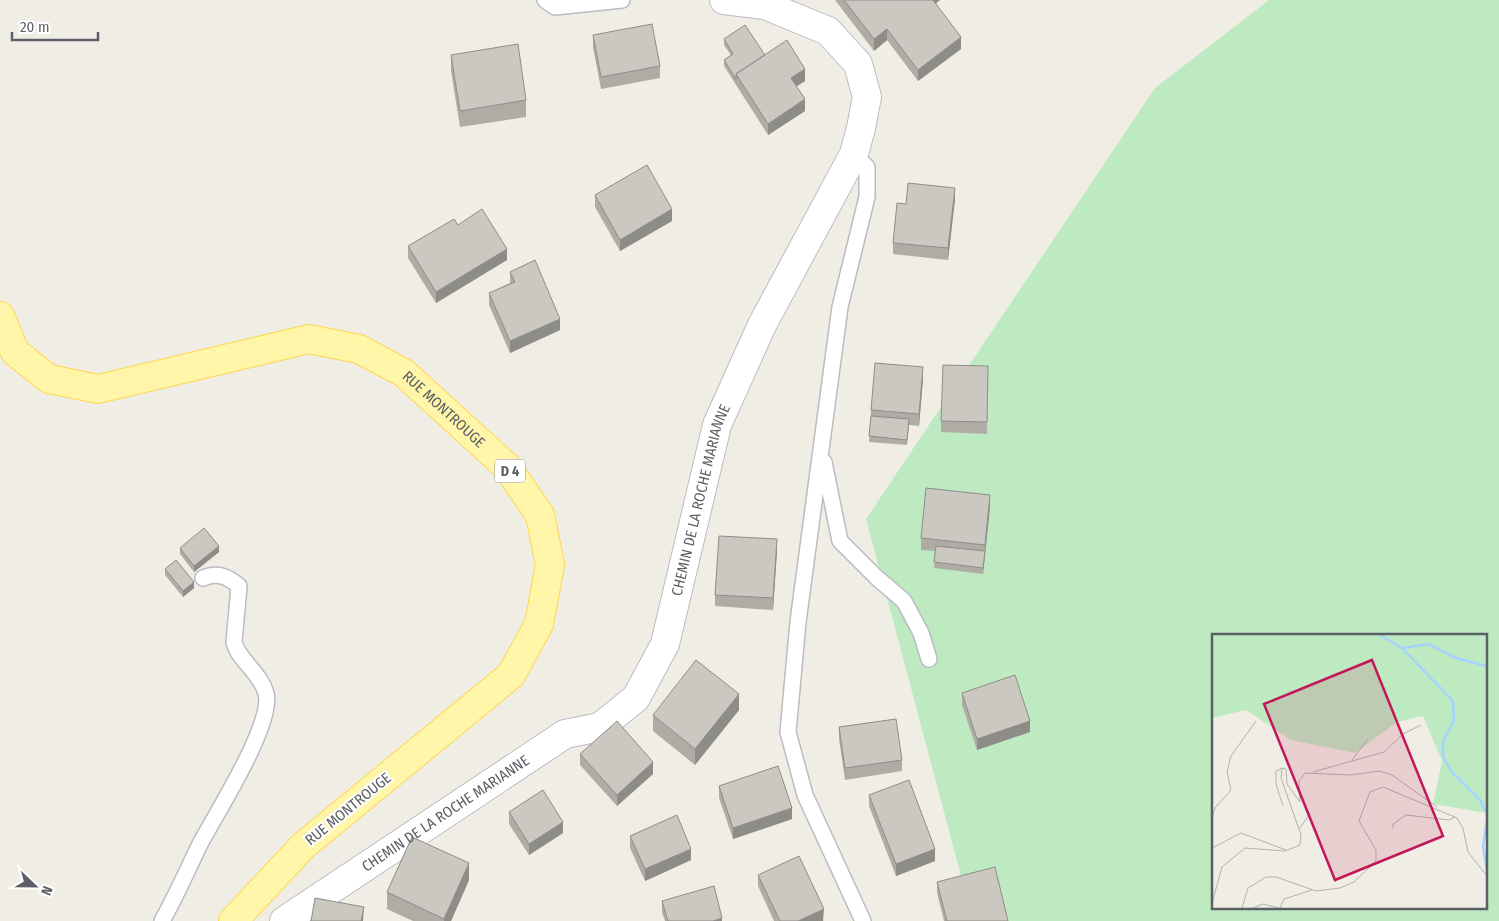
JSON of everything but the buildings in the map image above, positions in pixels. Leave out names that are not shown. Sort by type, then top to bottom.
[{"type":"main road","name":"RUE MONTROUGE","points":[[0,316],[15,352],[49,379],[98,389],[309,339],[359,349],[404,373],[507,467],[540,515],[550,565],[539,624],[512,676],[303,846],[233,921]]},
{"type":"street","name":"CHEMIN DE LA ROCHE MARIANNE","points":[[284,921],[566,734],[600,727],[636,698],[665,644],[717,425],[762,325],[854,154],[867,97],[858,64],[828,31],[765,5],[724,0]]},
{"type":"lane","points":[[545,0],[555,7],[622,0]]},
{"type":"lane","points":[[854,154],[867,167],[867,197],[840,307],[798,622],[788,732],[805,795],[863,921]]},
{"type":"lane","points":[[821,448],[840,541],[904,602],[921,633],[929,659]]},
{"type":"lane","points":[[162,921],[248,754],[264,714],[266,694],[260,679],[236,650],[234,642],[238,586],[228,577],[211,575],[203,578]]},
{"type":"green space","points":[[1269,0],[1499,0],[1499,921],[973,921],[866,519],[1155,88]]}]
